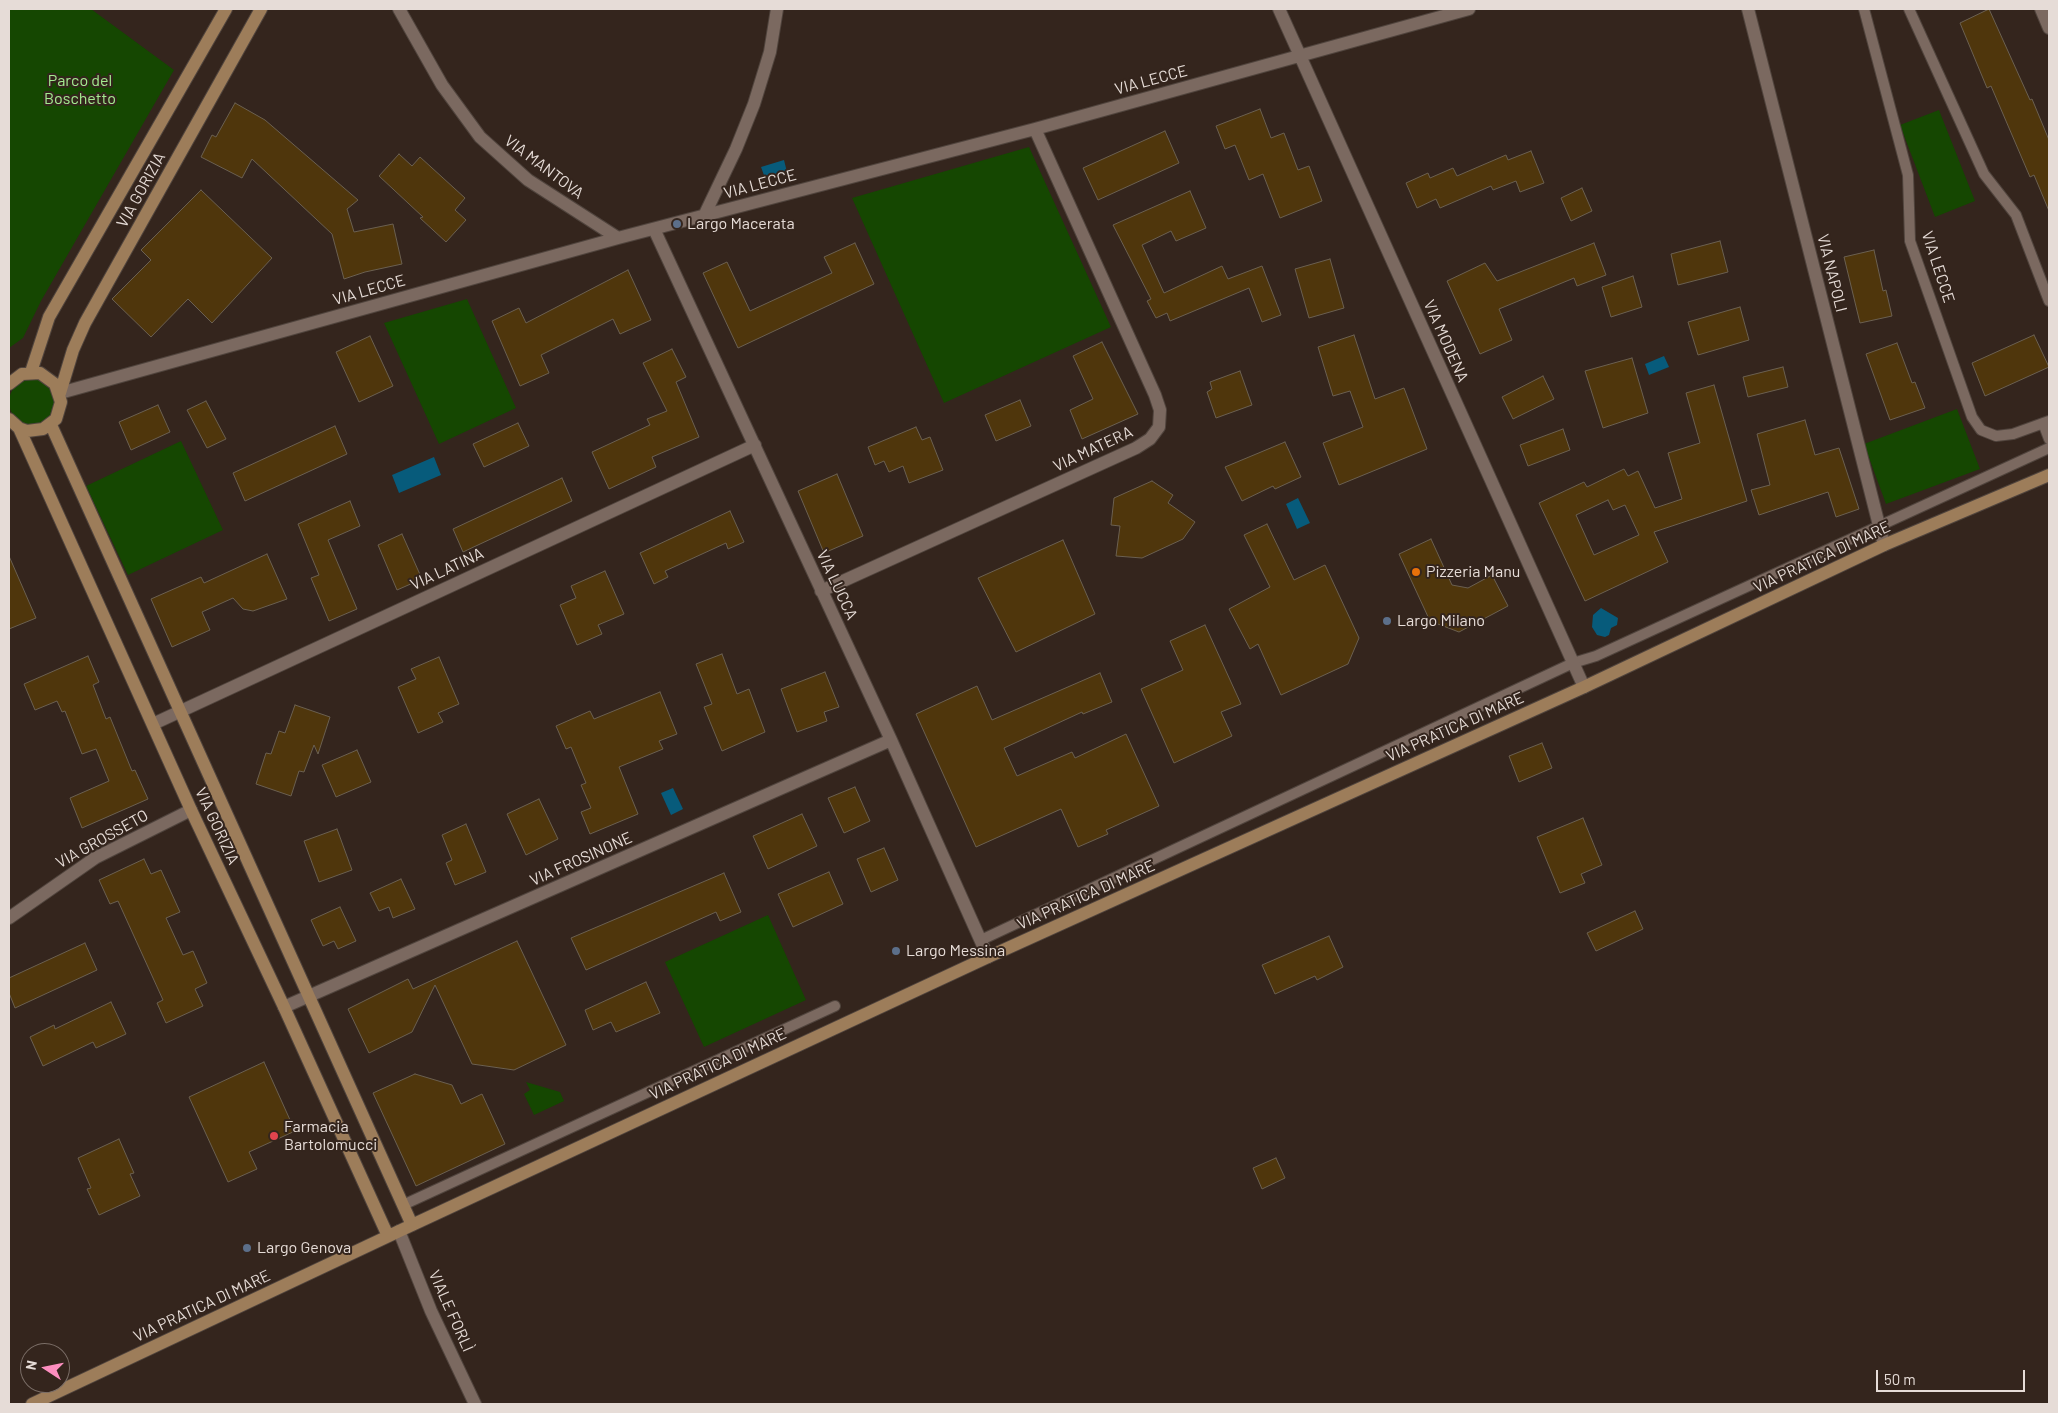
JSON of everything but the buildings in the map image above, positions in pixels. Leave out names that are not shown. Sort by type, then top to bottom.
[{"type":"street","name":"VIA GORIZIA","points":[[31,372],[38,344],[54,308],[226,9]]},
{"type":"street","name":"VIA GORIZIA","points":[[261,9],[85,323],[73,350],[60,393],[60,411],[51,425],[412,1225]]},
{"type":"street","name":"VIA MANTOVA","points":[[399,9],[446,92],[480,137],[528,180],[618,238]]},
{"type":"street","points":[[704,216],[736,149],[754,104],[770,52],[777,9]]},
{"type":"street","name":"VIA MODENA","points":[[1279,9],[1584,687]]},
{"type":"street","name":"VIA LECCE","points":[[60,393],[654,228],[1035,128],[1470,9]]},
{"type":"street","name":"VIA NAPOLI","points":[[1748,9],[1884,545]]},
{"type":"street","points":[[2041,9],[2049,28]]},
{"type":"street","name":"VIA MATERA","points":[[821,590],[1136,448],[1150,439],[1159,427],[1160,415],[1156,395],[1035,128]]},
{"type":"street","name":"VIA LUCCA","points":[[654,228],[891,740],[988,957]]},
{"type":"street","points":[[9,384],[22,374],[31,372],[49,378],[60,393]]},
{"type":"street","points":[[9,419],[19,428],[36,431],[51,425]]},
{"type":"street","name":"VIA GORIZIA","points":[[19,428],[191,810],[394,1233]]},
{"type":"street","name":"VIA LATINA","points":[[153,724],[754,445]]},
{"type":"street","name":"VIA PRATICA DI MARE","points":[[32,1404],[394,1233],[988,957],[1584,687],[1884,545],[2049,475]]},
{"type":"street","name":"VIA FROSINONE","points":[[284,1007],[891,740]]},
{"type":"street","name":"VIA GROSSETO","points":[[9,918],[91,860],[191,810]]},
{"type":"street","name":"VIALE FORLÌ","points":[[394,1233],[475,1404]]},
{"type":"lane","name":"VIA LECCE","points":[[1864,9],[1908,175],[1910,241],[1972,417],[1982,430],[1996,436],[2013,434],[2046,422]]},
{"type":"lane","points":[[1909,9],[1984,174],[2016,215],[2049,301]]},
{"type":"lane","points":[[2046,422],[2049,439]]},
{"type":"lane","points":[[981,940],[1573,663],[1596,656],[2049,448]]},
{"type":"lane","points":[[403,1205],[835,1006]]},
{"type":"green space","name":"Parco del Boschetto","points":[[9,9],[91,9],[174,70],[41,301],[23,338],[9,348]]},
{"type":"green space","points":[[1939,110],[1975,201],[1935,217],[1900,125]]},
{"type":"green space","points":[[1029,147],[1111,327],[944,403],[852,198]]},
{"type":"green space","points":[[467,299],[516,408],[439,444],[384,323]]},
{"type":"green space","points":[[27,379],[37,379],[51,389],[55,402],[51,415],[45,421],[37,425],[27,425],[13,415],[9,407],[9,397],[19,383]]},
{"type":"green space","points":[[1957,409],[1980,469],[1886,504],[1864,444]]},
{"type":"green space","points":[[181,441],[223,530],[128,575],[86,486]]},
{"type":"green space","points":[[768,915],[806,1000],[704,1047],[665,962]]},
{"type":"green space","points":[[526,1082],[560,1092],[564,1101],[534,1115],[524,1094],[530,1090]]},
{"type":"water","points":[[784,160],[787,172],[765,178],[761,167]]},
{"type":"water","points":[[1664,356],[1669,367],[1649,375],[1645,364]]},
{"type":"water","points":[[434,457],[441,475],[399,493],[392,475]]},
{"type":"water","points":[[1298,498],[1310,523],[1297,529],[1286,504]]},
{"type":"water","points":[[1601,608],[1618,618],[1617,625],[1611,628],[1609,635],[1605,637],[1597,635],[1592,627],[1593,615]]},
{"type":"water","points":[[673,788],[683,809],[671,815],[661,793]]},
{"type":"place","name":"Largo Macerata","points":[[677,224]]},
{"type":"place","name":"Pizzeria Manu","points":[[1416,572]]},
{"type":"place","name":"Largo Milano","points":[[1387,621]]},
{"type":"place","name":"Largo Messina","points":[[896,951]]},
{"type":"place","name":"Farmacia Bartolomucci","points":[[274,1136]]},
{"type":"place","name":"Largo Genova","points":[[247,1248]]}]
